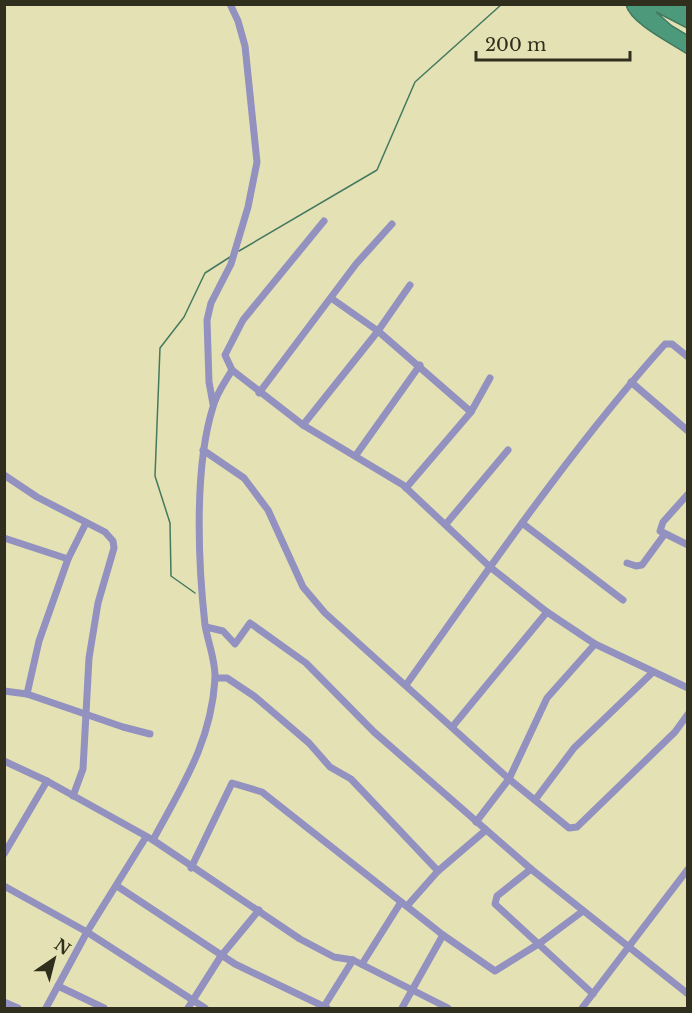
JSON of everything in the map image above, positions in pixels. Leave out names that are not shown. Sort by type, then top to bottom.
[{"type":"street","points":[[213,404],[209,382],[207,320],[211,303],[231,264],[248,207],[256,162],[245,46],[238,21],[230,4]]},
{"type":"street","points":[[324,222],[243,320],[225,355],[232,370],[303,425],[356,455],[406,488],[490,567],[548,612],[595,644],[687,688]]},
{"type":"street","points":[[259,393],[356,264],[392,224]]},
{"type":"street","points":[[303,425],[378,331],[410,285]]},
{"type":"street","points":[[331,298],[378,331],[420,365],[471,412]]},
{"type":"street","points":[[406,685],[522,522],[631,382],[665,344],[672,344],[687,357]]},
{"type":"street","points":[[356,455],[420,365]]},
{"type":"street","points":[[46,1008],[87,932],[150,838],[207,733],[215,678],[206,627],[202,581],[203,450],[213,404],[232,370]]},
{"type":"street","points":[[406,488],[471,412],[490,378]]},
{"type":"street","points":[[631,382],[687,431]]},
{"type":"street","points":[[203,450],[244,478],[268,510],[310,598],[509,779],[569,828],[577,827],[675,732],[687,714]]},
{"type":"street","points":[[446,524],[508,450]]},
{"type":"street","points":[[4,476],[111,536],[114,548],[98,603],[89,658],[83,769],[73,796]]},
{"type":"street","points":[[687,494],[663,522],[660,531],[687,545]]},
{"type":"street","points":[[522,522],[623,600]]},
{"type":"street","points":[[27,694],[39,641],[68,559],[86,523]]},
{"type":"street","points":[[627,562],[636,566],[642,564],[664,535]]},
{"type":"street","points":[[4,538],[68,559]]},
{"type":"street","points":[[453,726],[548,612]]},
{"type":"street","points":[[206,627],[223,631],[235,644],[250,623],[306,663],[374,732],[531,869],[685,992],[687,982]]},
{"type":"street","points":[[476,822],[509,779],[547,698],[595,644]]},
{"type":"street","points":[[535,800],[574,748],[653,672]]},
{"type":"street","points":[[215,678],[227,678],[254,696],[309,743],[330,767],[351,779],[438,871]]},
{"type":"street","points":[[4,691],[27,694],[150,734]]},
{"type":"street","points":[[4,761],[47,781],[150,838],[191,868],[259,910],[300,939],[334,957],[354,960],[448,1008]]},
{"type":"street","points":[[4,854],[47,781]]},
{"type":"street","points":[[191,868],[232,783],[262,792],[443,935],[495,971],[540,943],[584,911]]},
{"type":"street","points":[[362,964],[404,904],[486,830]]},
{"type":"street","points":[[531,869],[497,896],[495,904],[593,994]]},
{"type":"street","points":[[582,1008],[687,869]]},
{"type":"street","points":[[4,885],[87,932],[190,1005],[205,1008]]},
{"type":"street","points":[[117,886],[221,956],[325,1008],[354,960]]},
{"type":"street","points":[[4,891],[58,916]]},
{"type":"street","points":[[190,1005],[221,956],[259,910]]},
{"type":"street","points":[[402,1008],[414,991],[443,935]]},
{"type":"street","points":[[58,986],[104,1008]]},
{"type":"street","points":[[4,1002],[18,1008]]},
{"type":"shaded area","points":[[626,5],[687,5],[687,28],[656,12],[687,35],[687,54],[643,26],[629,12]]},
{"type":"waterway","points":[[239,251],[377,170],[415,82],[502,4]]},
{"type":"waterway","points":[[195,593],[171,576],[170,523],[155,476],[160,348],[184,317],[205,273],[230,257]]}]
